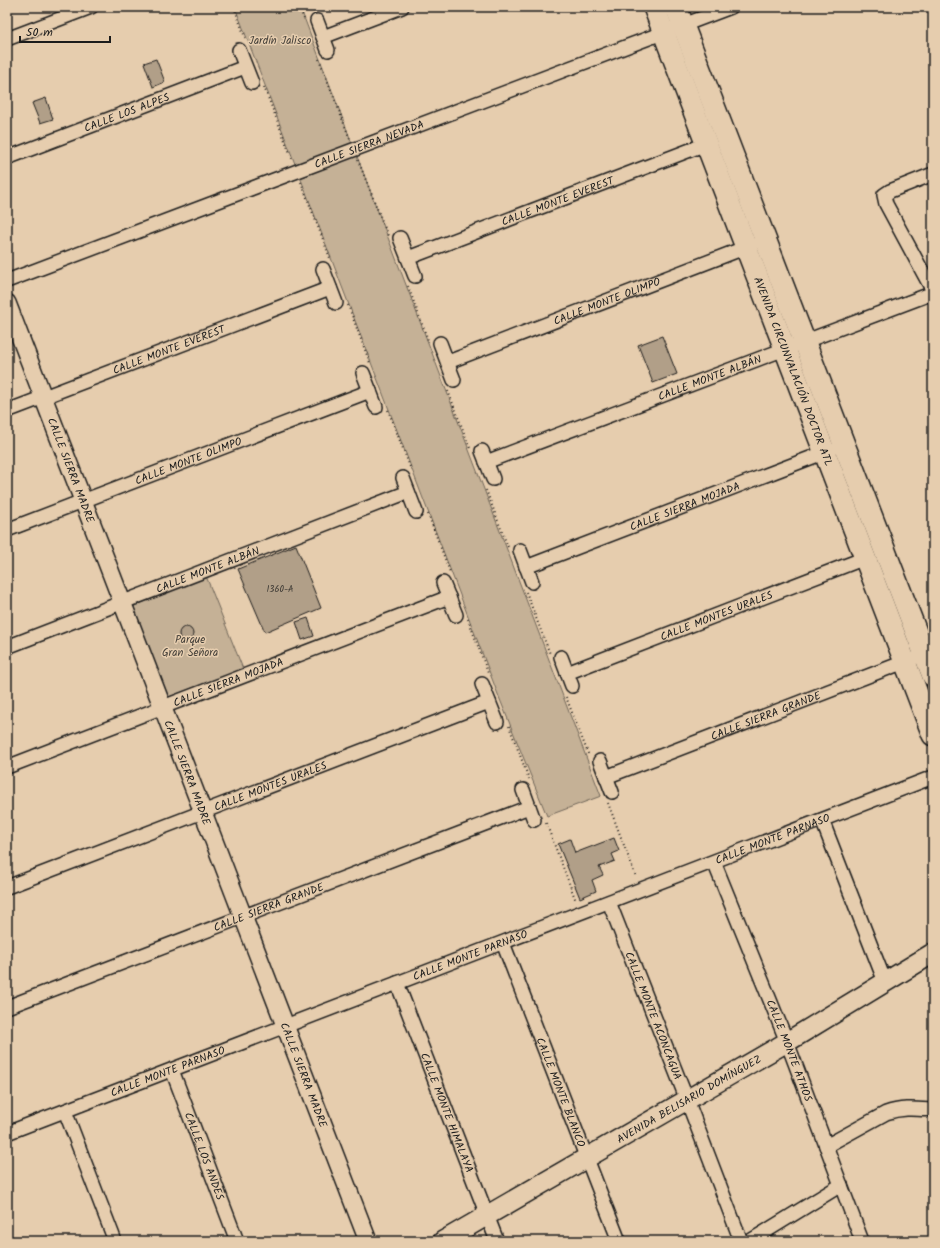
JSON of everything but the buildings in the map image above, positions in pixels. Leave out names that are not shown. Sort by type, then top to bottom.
[{"type":"main road","name":"AVENIDA CIRCUNVALACIÓN DOCTOR ATL","points":[[654,7],[674,22],[765,240],[933,676]]},
{"type":"main road","name":"AVENIDA CIRCUNVALACIÓN DOCTOR ATL","points":[[674,22],[706,144],[933,735]]},
{"type":"main road","name":"AVENIDA BELISARIO DOMÍNGUEZ","points":[[443,1241],[787,1042],[933,953]]},
{"type":"street","points":[[7,39],[91,7]]},
{"type":"street","points":[[323,37],[402,7]]},
{"type":"street","name":"CALLE SIERRA NEVADA","points":[[7,281],[297,172],[674,22],[731,7]]},
{"type":"street","points":[[317,21],[328,50]]},
{"type":"street","points":[[243,46],[245,67],[258,85]]},
{"type":"street","name":"CALLE LOS ALPES","points":[[7,158],[245,67]]},
{"type":"street","name":"CALLE MONTE EVEREST","points":[[408,258],[706,144]]},
{"type":"street","points":[[933,174],[890,190],[884,195],[886,204],[933,292]]},
{"type":"street","points":[[400,238],[415,276]]},
{"type":"street","name":"CALLE MONTE OLIMPO","points":[[448,362],[765,240]]},
{"type":"street","points":[[327,265],[330,288],[342,304]]},
{"type":"street","name":"CALLE MONTE EVEREST","points":[[7,411],[330,288]]},
{"type":"street","name":"CALLE MONTE ALBÁN","points":[[493,479],[484,456],[785,350],[933,292]]},
{"type":"street","name":"CALLE SIERRA MADRE","points":[[7,304],[368,1241]]},
{"type":"street","points":[[440,343],[454,380]]},
{"type":"street","points":[[367,369],[370,391],[382,408]]},
{"type":"street","name":"CALLE MONTE OLIMPO","points":[[7,530],[370,391]]},
{"type":"street","name":"CALLE SIERRA MOJADA","points":[[526,567],[844,446]]},
{"type":"street","points":[[407,473],[408,492],[422,512]]},
{"type":"street","name":"CALLE MONTE ALBÁN","points":[[7,648],[408,492]]},
{"type":"street","points":[[520,550],[532,582]]},
{"type":"street","name":"CALLE MONTES URALES","points":[[567,673],[865,558]]},
{"type":"street","points":[[448,581],[449,597],[461,615]]},
{"type":"street","name":"CALLE SIERRA MOJADA","points":[[7,766],[449,597]]},
{"type":"street","name":"CALLE SIERRA GRANDE","points":[[606,777],[925,654]]},
{"type":"street","points":[[560,657],[572,686]]},
{"type":"street","points":[[486,679],[489,702],[501,720]]},
{"type":"street","name":"CALLE MONTES URALES","points":[[7,887],[489,702]]},
{"type":"street","points":[[600,761],[612,792]]},
{"type":"street","name":"CALLE MONTE PARNASO","points":[[7,1133],[933,777]]},
{"type":"street","points":[[526,785],[529,807],[540,822]]},
{"type":"street","name":"CALLE SIERRA GRANDE","points":[[7,1007],[529,807]]},
{"type":"street","points":[[822,820],[885,982]]},
{"type":"street","name":"CALLE MONTE ATHOS","points":[[714,862],[787,1042],[862,1241]]},
{"type":"street","name":"CALLE MONTE ACONCAGUA","points":[[609,902],[688,1100],[741,1241]]},
{"type":"street","name":"CALLE MONTE BLANCO","points":[[503,943],[619,1241]]},
{"type":"street","name":"CALLE MONTE HIMALAYA","points":[[397,983],[497,1241]]},
{"type":"street","name":"CALLE LOS ANDES","points":[[172,1070],[237,1241]]},
{"type":"street","points":[[826,1146],[894,1110],[902,1108],[933,1110]]},
{"type":"street","points":[[65,1111],[115,1241]]},
{"type":"street","points":[[750,1241],[841,1185]]},
{"type":"path","points":[[234,7],[243,46]]},
{"type":"path","points":[[258,85],[297,172],[327,265]]},
{"type":"path","points":[[342,304],[367,369]]},
{"type":"path","points":[[382,408],[407,473]]},
{"type":"path","points":[[422,512],[448,581]]},
{"type":"path","points":[[461,615],[486,679]]},
{"type":"path","points":[[501,720],[526,785]]},
{"type":"path","points":[[540,822],[580,913]]},
{"type":"green space","name":"Jardín Jalisco","points":[[235,7],[300,7],[601,796],[547,816],[499,697]]},
{"type":"green space","name":"Parque Gran Señora","points":[[206,576],[243,669],[166,698],[132,607]]}]
